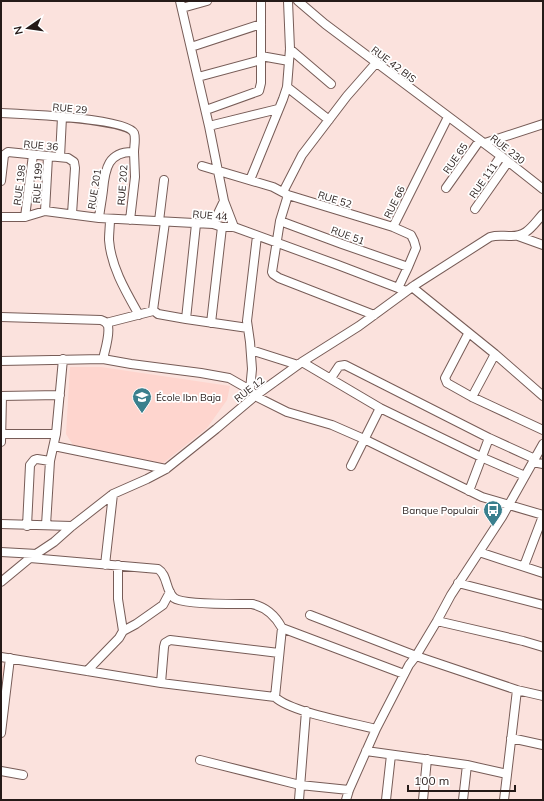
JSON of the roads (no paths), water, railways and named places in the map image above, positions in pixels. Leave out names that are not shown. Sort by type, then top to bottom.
[{"type":"street","points":[[207,1],[181,5],[206,110],[224,201],[234,227]]},
{"type":"street","points":[[206,110],[257,92],[261,84],[261,1]]},
{"type":"street","points":[[250,180],[287,87],[290,49],[288,1]]},
{"type":"street","name":"RUE 42 BIS","points":[[298,1],[325,24],[482,142]]},
{"type":"street","points":[[191,47],[261,24]]},
{"type":"street","points":[[290,49],[331,84]]},
{"type":"street","points":[[198,78],[261,58],[289,61]]},
{"type":"street","points":[[374,315],[275,276],[272,272],[285,193],[302,154],[376,63]]},
{"type":"street","points":[[287,87],[329,120]]},
{"type":"street","points":[[209,126],[278,110]]},
{"type":"street","name":"RUE 29","points":[[1,113],[62,116],[111,124],[131,130],[134,133],[134,152]]},
{"type":"street","points":[[60,157],[62,116]]},
{"type":"street","name":"RUE 66","points":[[398,288],[416,248],[411,235],[393,228],[448,117]]},
{"type":"street","points":[[482,142],[543,124]]},
{"type":"street","name":"RUE 230","points":[[482,142],[543,189]]},
{"type":"street","name":"RUE 65","points":[[446,188],[482,142]]},
{"type":"street","name":"RUE 36","points":[[1,181],[2,164],[4,156],[8,152],[68,158],[74,162],[75,173],[72,214]]},
{"type":"street","name":"RUE 201","points":[[99,218],[106,168],[111,160],[120,154],[134,152]]},
{"type":"street","name":"RUE 202","points":[[130,220],[135,177],[134,152]]},
{"type":"street","name":"RUE 198","points":[[26,217],[33,155]]},
{"type":"street","points":[[490,172],[501,156]]},
{"type":"street","name":"RUE 199","points":[[46,211],[48,157]]},
{"type":"street","name":"RUE 111","points":[[475,209],[508,162]]},
{"type":"street","points":[[202,166],[218,171]]},
{"type":"street","name":"RUE 52","points":[[218,171],[273,187],[285,193],[393,228]]},
{"type":"street","points":[[153,311],[162,222],[164,180]]},
{"type":"street","points":[[213,224],[224,201]]},
{"type":"street","name":"RUE 44","points":[[1,217],[26,217],[46,211],[110,219],[213,224],[222,227],[234,227],[398,288],[409,289],[495,354],[543,396]]},
{"type":"street","points":[[518,236],[528,231],[543,214]]},
{"type":"street","points":[[110,219],[109,240],[113,258],[123,284],[138,315]]},
{"type":"street","name":"RUE 51","points":[[280,221],[408,266]]},
{"type":"street","points":[[186,319],[196,224]]},
{"type":"street","points":[[211,323],[222,227]]},
{"type":"street","name":"RUE 12","points":[[1,581],[54,542],[113,494],[166,469],[216,429],[253,393],[359,326],[409,289],[475,246],[497,235],[518,236]]},
{"type":"street","points":[[253,393],[251,350],[247,314],[257,236]]},
{"type":"street","points":[[518,236],[543,245]]},
{"type":"street","points":[[106,323],[153,311],[158,314],[248,328]]},
{"type":"street","points":[[1,317],[91,318],[101,320],[106,323],[108,327],[107,344],[103,359]]},
{"type":"street","points":[[468,334],[445,380],[448,384],[472,397],[543,430]]},
{"type":"street","points":[[251,350],[300,363],[331,378],[380,408],[525,476]]},
{"type":"street","points":[[472,397],[495,354]]},
{"type":"street","points":[[46,525],[50,461],[56,434],[63,359]]},
{"type":"street","points":[[1,361],[103,359],[220,376],[236,381],[253,393],[287,412],[332,425],[364,439],[482,497],[543,516],[524,566]]},
{"type":"street","points":[[331,378],[339,366],[345,365],[543,464]]},
{"type":"street","points":[[1,442],[1,396],[60,395]]},
{"type":"street","points":[[351,466],[380,408]]},
{"type":"street","points":[[1,434],[56,434]]},
{"type":"street","points":[[469,491],[489,438]]},
{"type":"street","points":[[346,800],[348,790],[366,750],[404,674],[458,583],[480,552],[509,505],[543,444]]},
{"type":"street","points":[[54,446],[166,469]]},
{"type":"street","points":[[27,526],[30,465],[34,460],[38,459],[50,461]]},
{"type":"street","points":[[105,564],[113,494]]},
{"type":"street","points":[[1,524],[27,526],[72,526]]},
{"type":"street","points":[[1,552],[118,566],[158,569],[163,574],[174,598],[181,601],[252,604],[259,606],[275,616],[282,628],[275,697]]},
{"type":"street","points":[[480,552],[543,573]]},
{"type":"street","points":[[118,566],[118,599],[123,631]]},
{"type":"street","points":[[458,583],[543,605]]},
{"type":"street","points":[[87,671],[119,638],[123,631],[136,624],[163,605],[170,592]]},
{"type":"street","points":[[310,615],[416,656],[517,690],[543,696]]},
{"type":"street","points":[[437,620],[543,647]]},
{"type":"street","points":[[282,628],[404,674]]},
{"type":"street","points":[[161,683],[164,647],[165,643],[170,640],[279,653]]},
{"type":"street","points":[[1,657],[161,683],[275,697],[284,704],[306,711],[376,729]]},
{"type":"street","points":[[1,732],[10,658]]},
{"type":"street","points":[[504,800],[517,690]]},
{"type":"street","points":[[299,800],[306,711]]},
{"type":"street","points":[[511,738],[543,745]]},
{"type":"street","points":[[366,750],[467,765],[507,774]]},
{"type":"street","points":[[386,800],[392,755]]},
{"type":"street","points":[[423,800],[427,759]]},
{"type":"street","points":[[200,760],[300,785],[348,790]]},
{"type":"street","points":[[463,800],[467,765]]},
{"type":"street","points":[[1,771],[23,775]]},
{"type":"place","name":"École Ibn Baja","points":[[142,414]]},
{"type":"place","name":"Banque Populair","points":[[493,527]]}]
